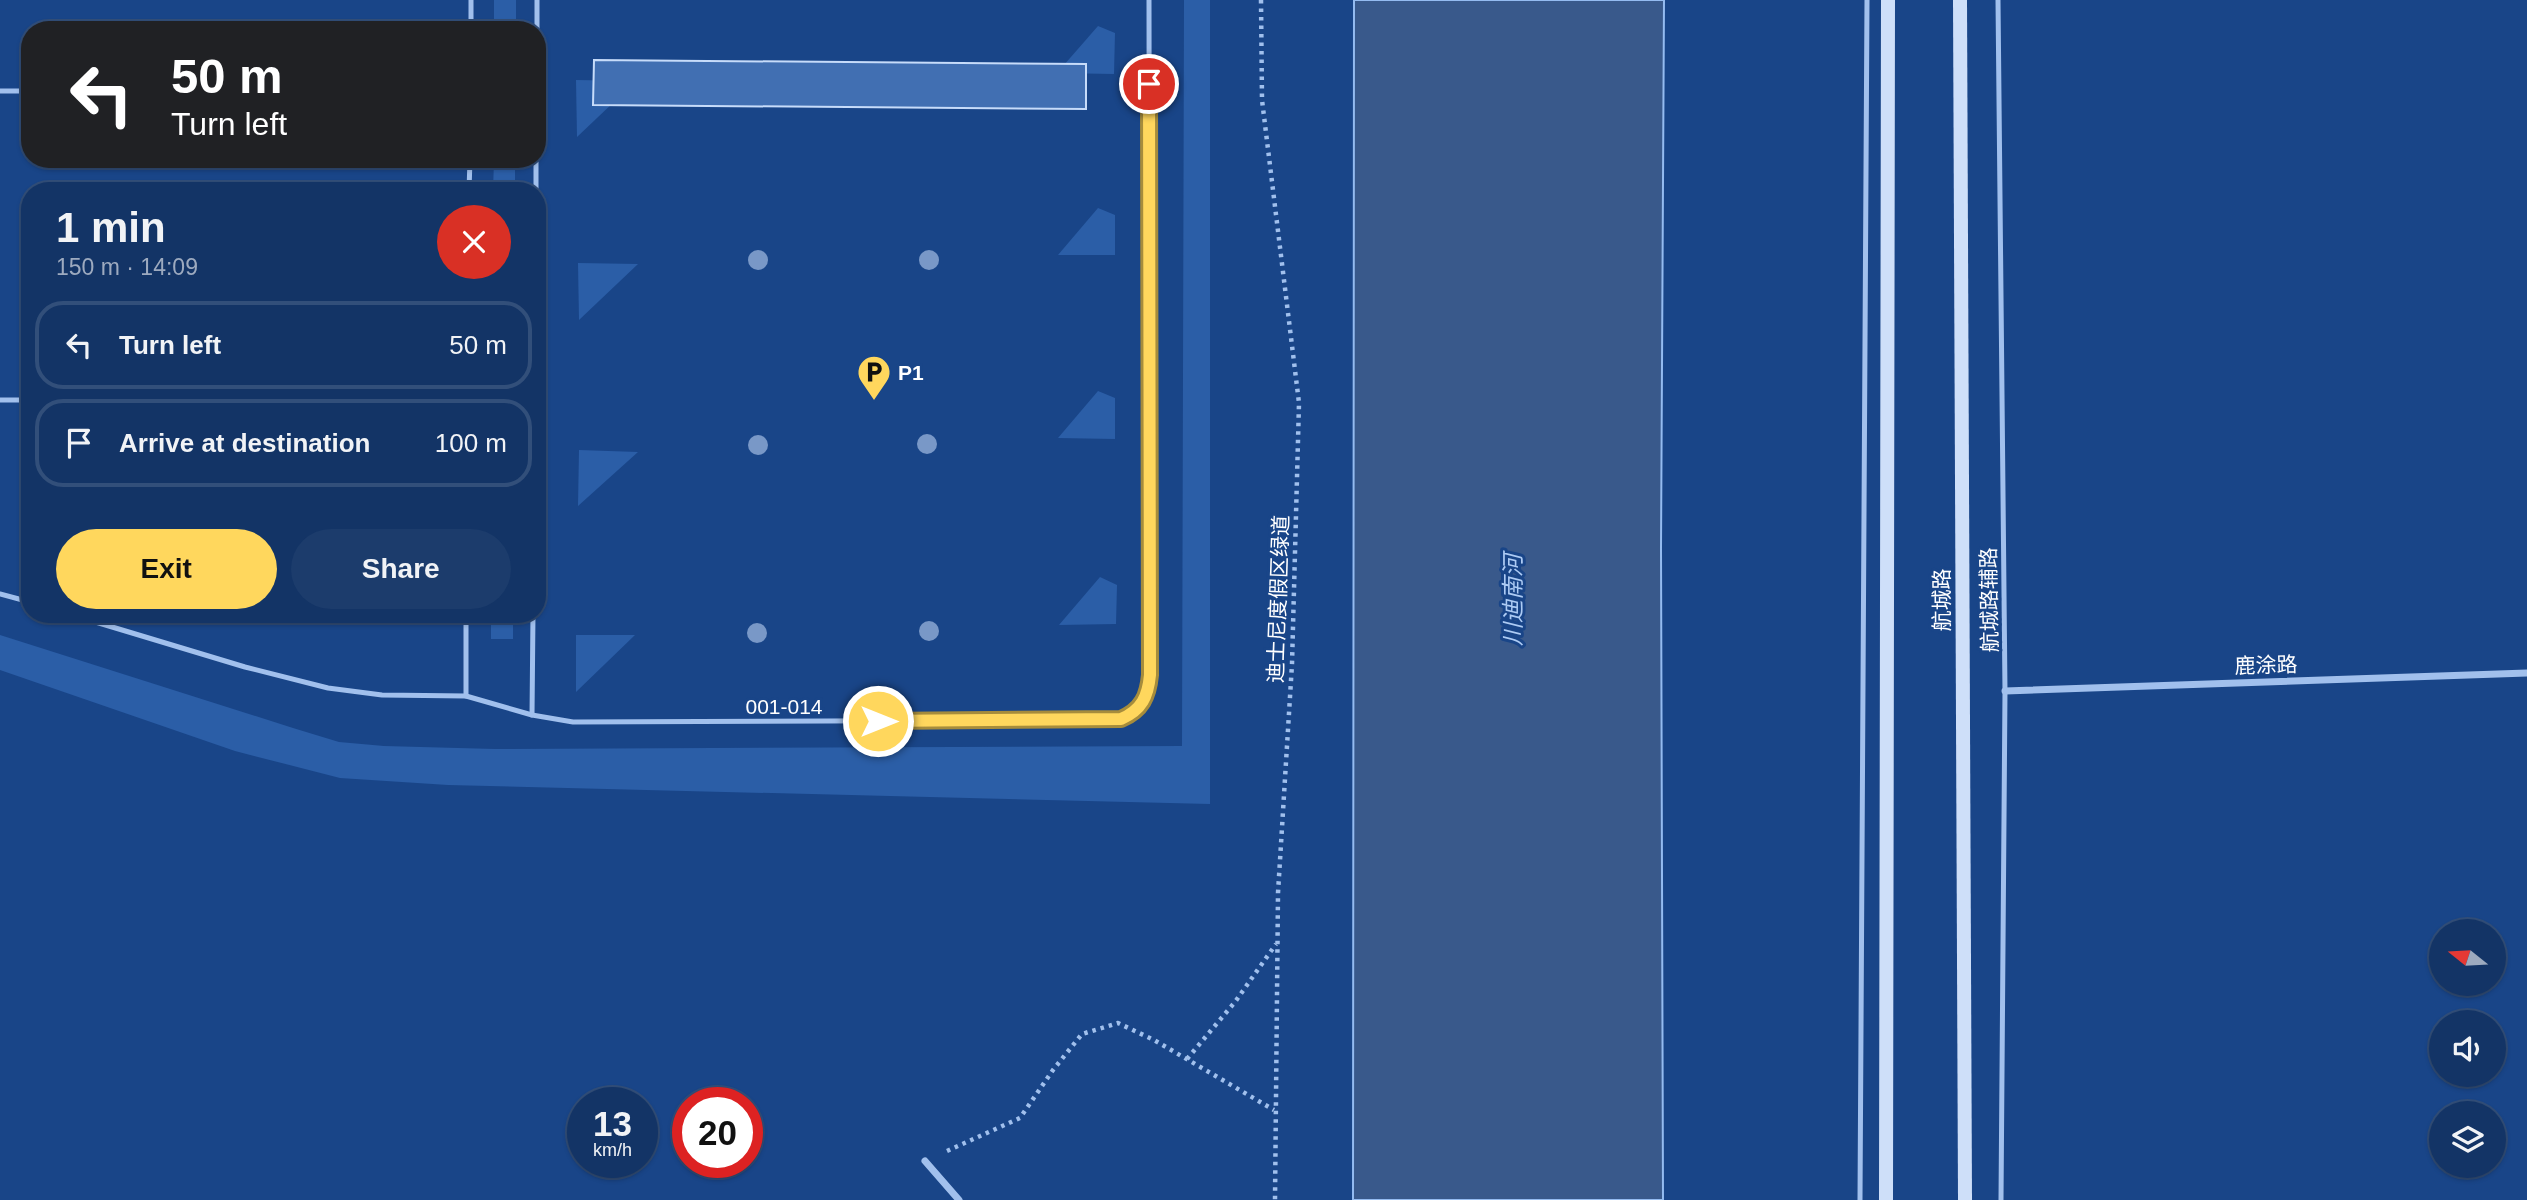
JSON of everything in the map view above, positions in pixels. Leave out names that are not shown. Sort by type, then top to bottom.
[{"type":"main road","points":[[1886,1200],[1888,0]]},
{"type":"main road","name":"航城路","points":[[1960,0],[1965,1200]]},
{"type":"street","name":"鹿涂路","points":[[2005,691],[2527,673]]},
{"type":"street","points":[[925,1161],[960,1200]]},
{"type":"lane","points":[[471,0],[471,21]]},
{"type":"lane","points":[[537,0],[537,21]]},
{"type":"lane","name":"001-014","points":[[99,623],[245,667],[328,688],[382,695],[466,696],[532,715],[573,722],[1121,719],[1132,714],[1142,704],[1150,675],[1149,0]]},
{"type":"lane","points":[[1860,1200],[1867,0]]},
{"type":"lane","name":"航城路辅路","points":[[1998,0],[2005,691],[2001,1200]]},
{"type":"lane","points":[[0,90],[21,91]]},
{"type":"lane","points":[[0,400],[21,400]]},
{"type":"lane","points":[[0,594],[21,600]]},
{"type":"lane","points":[[466,696],[467,623]]},
{"type":"lane","points":[[532,715],[533,623]]},
{"type":"path","name":"迪士尼度假区绿道","points":[[1261,0],[1262,100],[1298,403],[1292,664],[1278,893],[1275,1200]]},
{"type":"path","points":[[1187,1059],[1235,1002],[1278,942]]},
{"type":"path","points":[[925,1161],[1020,1118],[1082,1034],[1118,1023],[1154,1040],[1275,1110]]},
{"type":"shaded area","points":[[494,0],[516,0],[516,21],[494,21]]},
{"type":"shaded area","points":[[1184,0],[1210,0],[1210,804],[448,785],[340,778],[235,751],[0,670],[0,635],[339,742],[384,746],[495,749],[1182,746]]},
{"type":"shaded area","points":[[1098,26],[1115,33],[1114,74],[1057,73]]},
{"type":"shaded area","points":[[576,80],[636,81],[577,137]]},
{"type":"shaded area","points":[[494,168],[515,168],[515,182],[493,182]]},
{"type":"shaded area","points":[[1098,208],[1115,215],[1115,255],[1058,255]]},
{"type":"shaded area","points":[[578,263],[638,264],[579,320]]},
{"type":"shaded area","points":[[1098,391],[1115,398],[1115,439],[1058,438]]},
{"type":"shaded area","points":[[579,450],[638,452],[578,506]]},
{"type":"shaded area","points":[[1100,577],[1117,585],[1116,624],[1059,625]]},
{"type":"shaded area","points":[[491,623],[513,623],[513,639],[491,639]]},
{"type":"shaded area","points":[[576,635],[635,635],[576,692]]},
{"type":"water","name":"川迪南河","points":[[1354,0],[1664,0],[1661,549],[1663,1200],[1353,1200]]},
{"type":"building","points":[[594,60],[1086,64],[1086,109],[593,105]]},
{"type":"place","name":"P1","points":[[874,402]]},
{"type":"route","points":[[878,721],[1121,719],[1132,714],[1142,704],[1148,690],[1149,84]]}]
